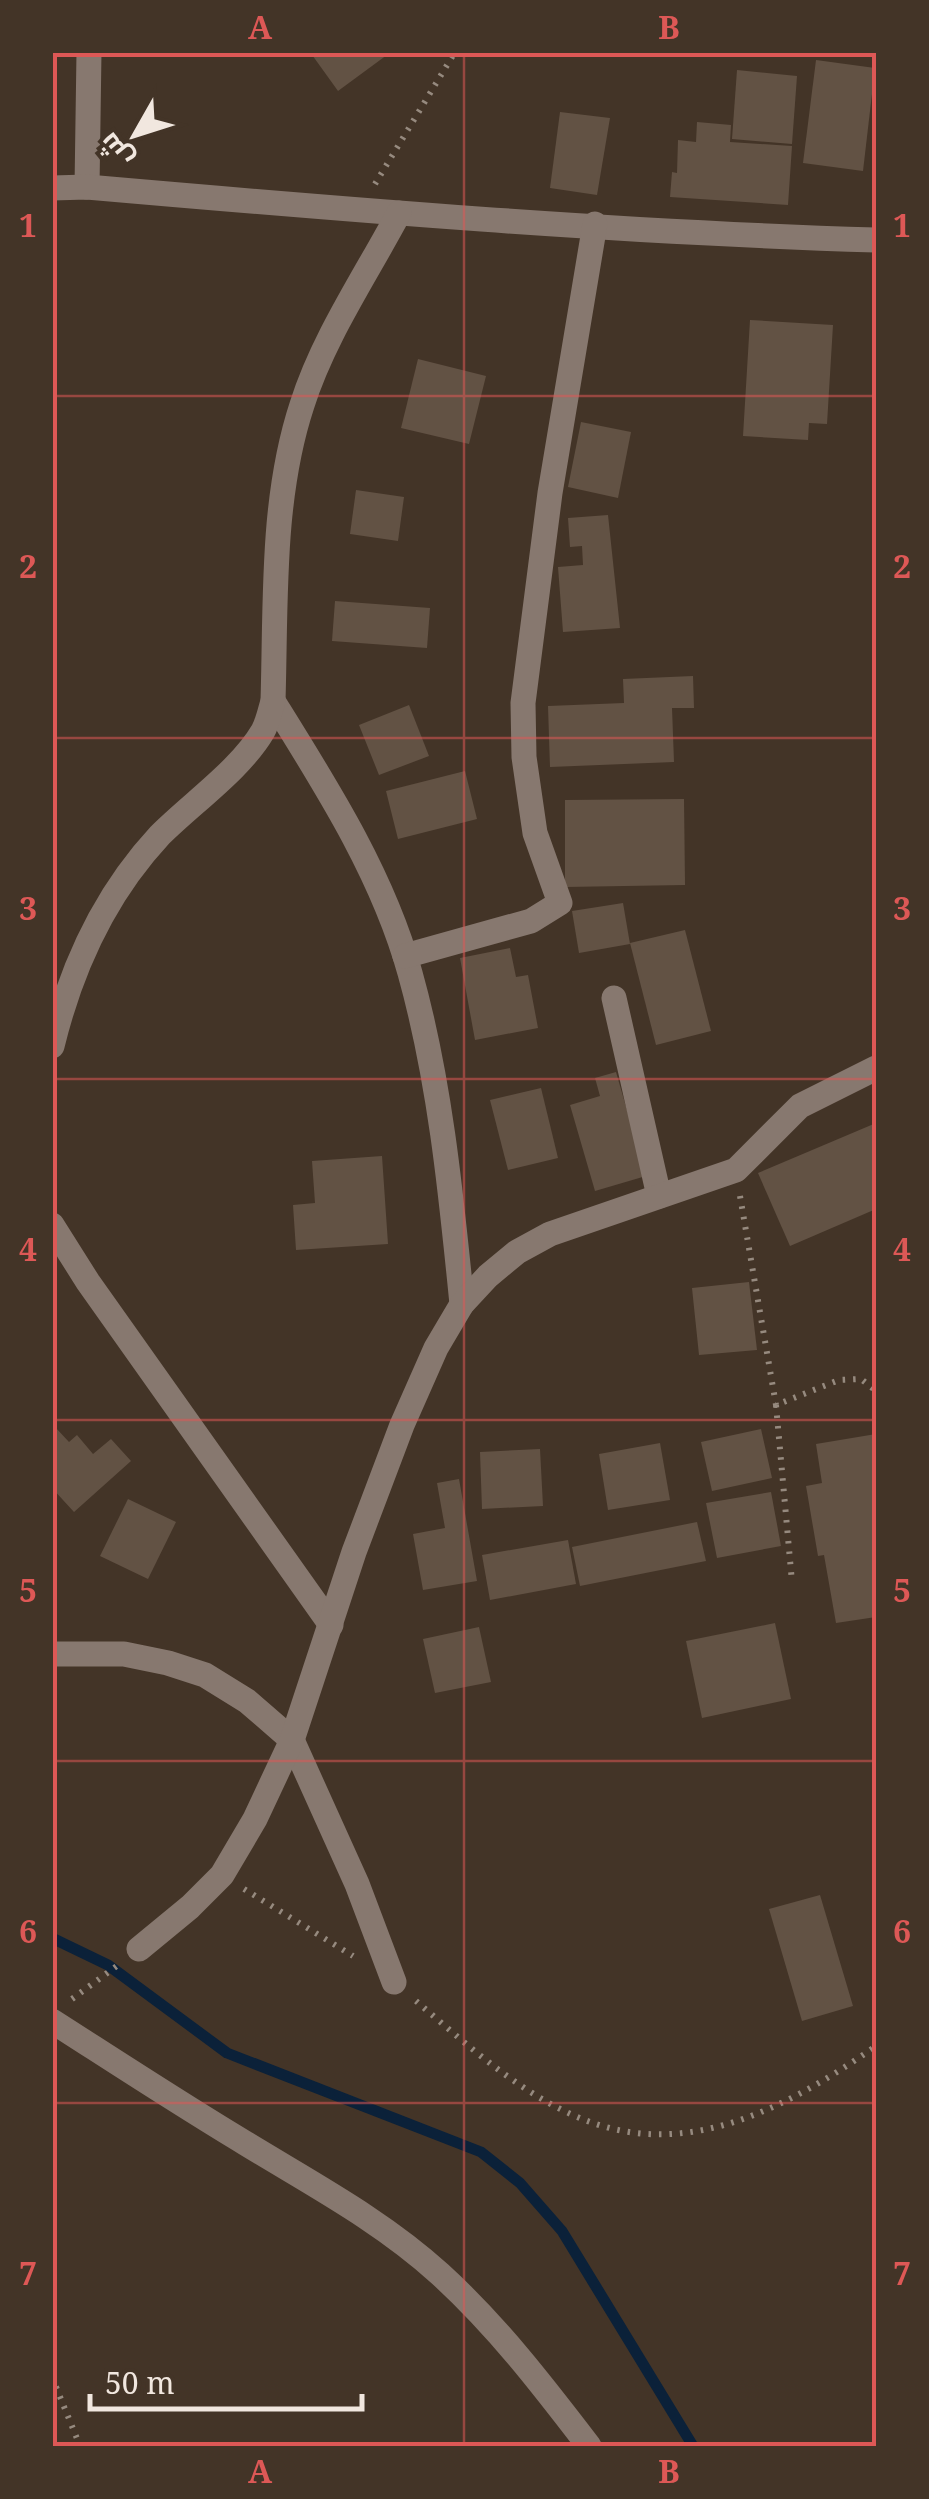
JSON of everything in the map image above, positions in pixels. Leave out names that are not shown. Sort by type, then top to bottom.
[{"type":"street","points":[[87,187],[89,52]]},
{"type":"street","points":[[52,188],[87,187],[359,211],[876,240]]},
{"type":"street","points":[[52,1046],[82,952],[113,894],[158,838],[240,759],[264,730],[273,701],[280,513],[290,447],[320,360],[399,213]]},
{"type":"street","points":[[405,956],[531,921],[560,903],[535,833],[524,757],[524,703],[550,492],[595,224]]},
{"type":"street","points":[[273,701],[349,827],[405,956],[427,1046],[454,1222],[462,1304]]},
{"type":"street","points":[[614,998],[659,1196]]},
{"type":"street","points":[[139,1949],[190,1908],[222,1875],[255,1819],[292,1740],[402,1425],[436,1348],[462,1304],[518,1252],[550,1234],[736,1170],[800,1106],[876,1068]]},
{"type":"street","points":[[52,1225],[330,1625]]},
{"type":"street","points":[[52,1654],[124,1654],[205,1675],[247,1700],[292,1740],[356,1884],[394,1982]]},
{"type":"street","points":[[61,2011],[235,2137],[376,2222],[440,2273],[536,2376],[589,2446]]},
{"type":"path","points":[[359,211],[454,52]]},
{"type":"path","points":[[736,1170],[776,1404],[792,1582]]},
{"type":"path","points":[[776,1404],[839,1380],[861,1379],[876,1391]]},
{"type":"path","points":[[222,1875],[394,1982],[481,2056],[546,2101],[590,2121],[629,2132],[672,2133],[714,2128],[758,2113],[806,2090],[876,2046]]},
{"type":"path","points":[[61,2011],[139,1949]]},
{"type":"path","points":[[52,2377],[80,2446]]},
{"type":"building","points":[[310,52],[391,52],[338,91]]},
{"type":"building","points":[[816,60],[875,68],[863,171],[803,163]]},
{"type":"building","points":[[737,70],[797,76],[792,144],[732,139]]},
{"type":"building","points":[[560,112],[610,118],[597,195],[550,188]]},
{"type":"building","points":[[697,122],[731,125],[730,142],[792,146],[788,205],[670,197],[672,172],[677,173],[678,140],[696,142]]},
{"type":"building","points":[[750,320],[833,325],[827,424],[809,423],[808,440],[743,436]]},
{"type":"building","points":[[418,359],[486,376],[469,444],[401,428]]},
{"type":"building","points":[[581,422],[631,432],[618,498],[568,487]]},
{"type":"building","points":[[356,490],[404,497],[398,541],[350,534]]},
{"type":"building","points":[[608,515],[620,628],[563,632],[558,567],[583,565],[582,546],[570,547],[568,518]]},
{"type":"building","points":[[335,601],[430,608],[427,648],[332,641]]},
{"type":"building","points":[[693,676],[694,708],[672,708],[674,762],[550,767],[548,706],[624,703],[623,679]]},
{"type":"building","points":[[409,705],[429,756],[379,775],[359,725]]},
{"type":"building","points":[[465,771],[477,819],[398,839],[386,791]]},
{"type":"building","points":[[684,799],[685,885],[565,887],[565,800]]},
{"type":"building","points":[[623,903],[630,944],[579,953],[572,911]]},
{"type":"building","points":[[685,930],[711,1031],[656,1045],[630,943]]},
{"type":"building","points":[[510,948],[516,977],[528,975],[538,1028],[475,1040],[460,958]]},
{"type":"building","points":[[616,1072],[646,1176],[595,1191],[570,1105],[600,1096],[595,1078]]},
{"type":"building","points":[[541,1088],[558,1158],[508,1170],[490,1100]]},
{"type":"building","points":[[876,1123],[876,1209],[790,1246],[758,1173]]},
{"type":"building","points":[[382,1156],[388,1244],[296,1250],[293,1205],[315,1203],[312,1161]]},
{"type":"building","points":[[749,1282],[757,1350],[699,1355],[692,1288]]},
{"type":"building","points":[[55,1427],[69,1442],[77,1435],[93,1454],[111,1439],[131,1461],[74,1512],[52,1488]]},
{"type":"building","points":[[761,1429],[772,1478],[712,1491],[701,1442]]},
{"type":"building","points":[[876,1434],[876,1617],[836,1623],[824,1555],[818,1556],[806,1486],[822,1483],[816,1444]]},
{"type":"building","points":[[660,1443],[670,1500],[608,1510],[599,1454]]},
{"type":"building","points":[[540,1449],[543,1506],[482,1509],[480,1452]]},
{"type":"building","points":[[459,1479],[477,1581],[423,1590],[413,1534],[445,1528],[437,1483]]},
{"type":"building","points":[[771,1492],[781,1546],[717,1558],[706,1503]]},
{"type":"building","points":[[128,1499],[176,1522],[148,1579],[100,1556]]},
{"type":"building","points":[[697,1522],[706,1561],[580,1586],[572,1547]]},
{"type":"building","points":[[568,1540],[576,1584],[490,1600],[482,1555]]},
{"type":"building","points":[[775,1623],[791,1699],[702,1718],[686,1641]]},
{"type":"building","points":[[479,1627],[491,1682],[435,1693],[423,1639]]},
{"type":"building","points":[[820,1895],[853,2006],[802,2021],[769,1909]]},
{"type":"waterway","points":[[52,1938],[108,1965],[227,2053],[481,2152],[520,2183],[562,2231],[693,2446]]}]
